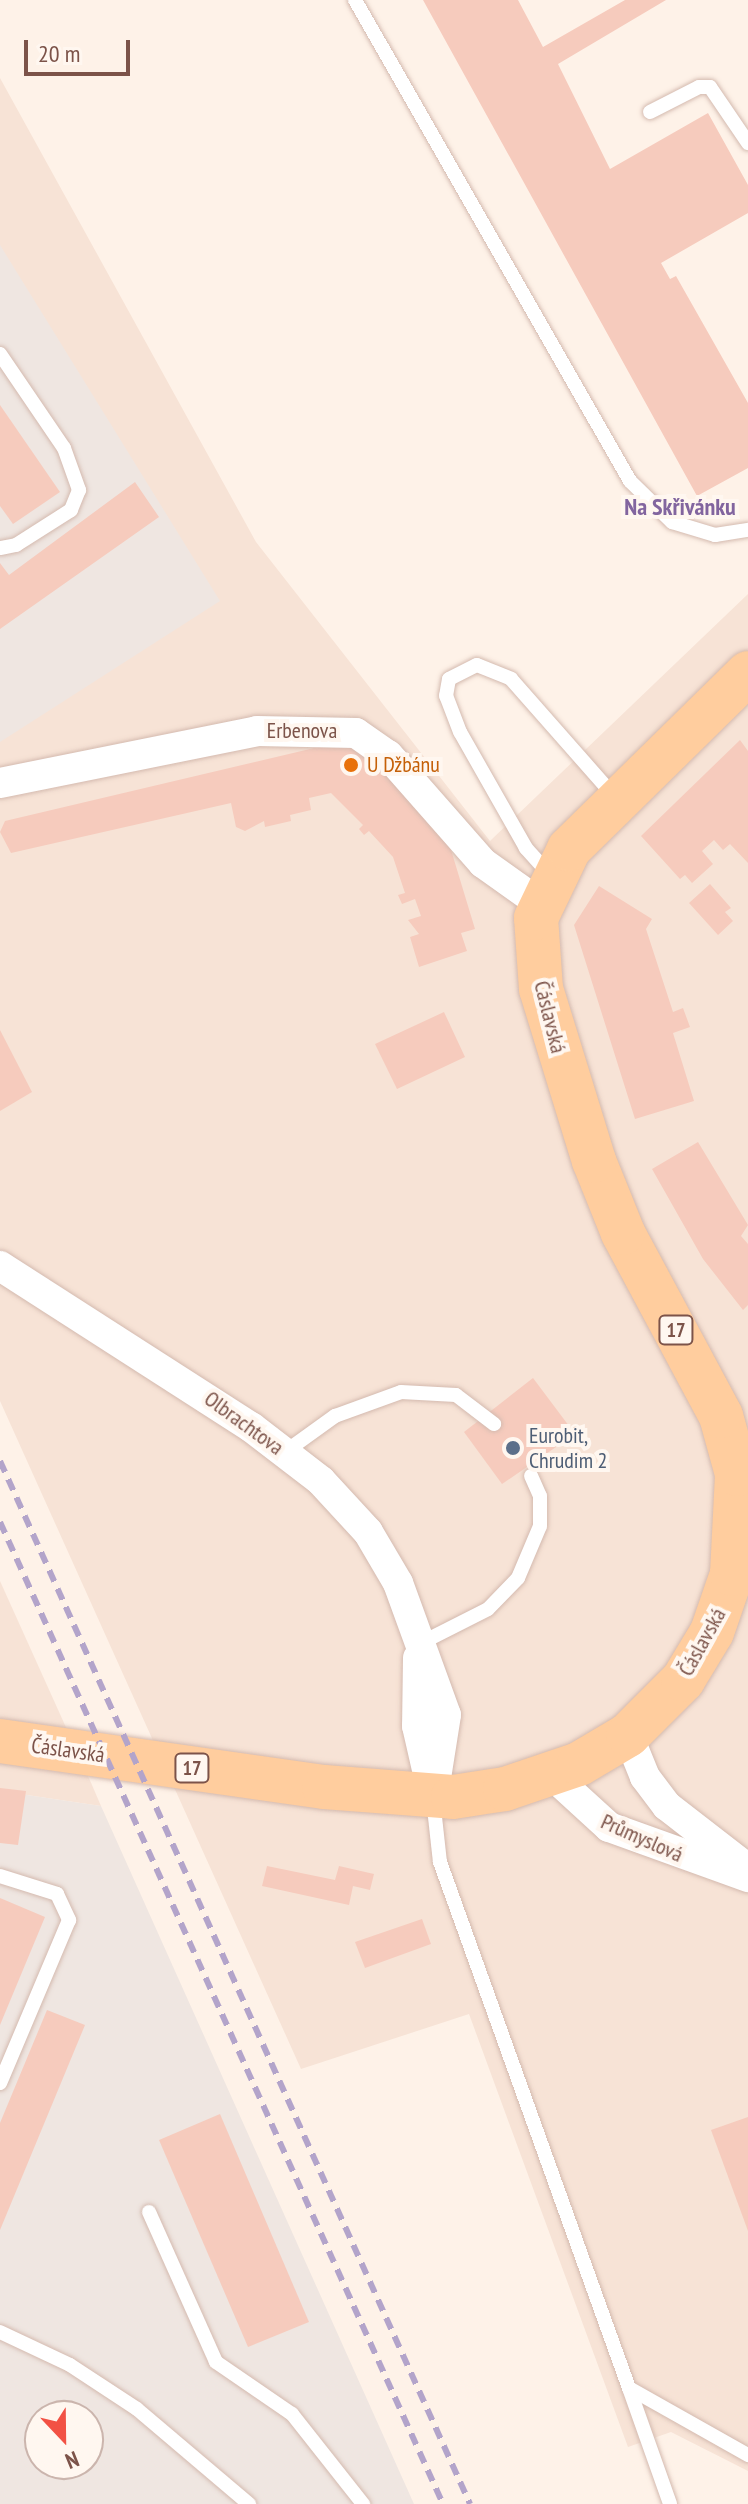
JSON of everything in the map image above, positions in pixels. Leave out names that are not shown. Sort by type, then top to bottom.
[{"type":"main road","points":[[545,890],[617,798],[744,685]]},
{"type":"main road","name":"Čáslavská","points":[[0,1741],[433,1797],[505,1789],[552,1775],[628,1735],[698,1657],[724,1605],[742,1550],[739,1501],[730,1444],[708,1390],[623,1233],[575,1107],[537,963],[545,890]]},
{"type":"street","name":"Erbenova","points":[[0,783],[257,731],[356,733],[388,755],[483,863],[545,890]]},
{"type":"street","name":"Olbrachtova","points":[[0,1266],[189,1383],[285,1452],[347,1506],[384,1554],[419,1644],[417,1726],[433,1797]]},
{"type":"street","name":"Průmyslová","points":[[628,1735],[645,1777],[667,1806],[748,1868]]},
{"type":"street","name":"Průmyslová","points":[[552,1775],[609,1827],[748,1877]]},
{"type":"lane","points":[[355,0],[630,481],[672,522],[715,535],[748,530]]},
{"type":"lane","points":[[650,112],[710,87],[748,143]]},
{"type":"lane","points":[[0,354],[64,448],[79,490],[71,510],[16,545],[0,548]]},
{"type":"lane","points":[[545,890],[526,848],[460,732],[446,696],[449,679],[477,665],[511,679],[617,798]]},
{"type":"lane","points":[[285,1452],[335,1416],[401,1392],[456,1395],[494,1424]]},
{"type":"lane","points":[[419,1644],[488,1609],[518,1578],[540,1526],[540,1496],[531,1476]]},
{"type":"lane","points":[[433,1797],[440,1862],[670,2504]]},
{"type":"lane","points":[[0,1876],[57,1894],[69,1920],[0,2083]]},
{"type":"lane","points":[[149,2212],[216,2362],[292,2414],[363,2504]]},
{"type":"lane","points":[[0,2332],[70,2365],[137,2409],[249,2504]]},
{"type":"lane","points":[[629,2388],[748,2455]]},
{"type":"shaded area","points":[[0,78],[256,542],[490,841],[748,594],[748,2471],[671,2432],[628,2447],[469,2014],[301,2069],[0,1401]]},
{"type":"shaded area","points":[[0,245],[220,601],[0,742]]},
{"type":"shaded area","points":[[0,1581],[92,1785],[101,1806],[0,1791]]},
{"type":"shaded area","points":[[0,1791],[101,1806],[414,2504],[0,2504]]},
{"type":"building","points":[[423,0],[518,0],[543,47],[625,0],[666,0],[558,64],[610,169],[708,113],[748,185],[748,213],[661,263],[670,279],[676,276],[748,403],[748,468],[697,496]]},
{"type":"building","points":[[0,405],[60,492],[13,524],[0,506]]},
{"type":"building","points":[[135,482],[159,517],[0,629],[0,563],[9,575]]},
{"type":"building","points":[[348,740],[366,745],[448,840],[475,929],[461,933],[467,951],[419,967],[410,937],[419,934],[408,920],[421,916],[415,899],[402,904],[398,895],[405,893],[393,857],[369,831],[364,835],[359,829],[363,825],[331,793],[309,798],[311,810],[290,815],[291,821],[265,827],[264,821],[245,831],[236,827],[231,803],[11,853],[0,832],[5,821]]},
{"type":"building","points":[[740,740],[748,751],[748,863],[730,844],[723,850],[714,840],[702,851],[713,864],[692,883],[685,875],[680,879],[641,836]]},
{"type":"building","points":[[710,884],[731,908],[725,912],[733,921],[718,935],[689,903]]},
{"type":"building","points":[[599,886],[652,919],[646,929],[673,1012],[683,1008],[690,1027],[673,1033],[694,1101],[635,1119],[574,925]]},
{"type":"building","points":[[444,1012],[465,1057],[397,1089],[375,1044]]},
{"type":"building","points":[[0,1030],[32,1092],[0,1111]]},
{"type":"building","points":[[698,1142],[748,1225],[741,1236],[748,1244],[748,1305],[743,1310],[703,1259],[652,1169]]},
{"type":"building","points":[[533,1378],[575,1434],[502,1484],[464,1432]]},
{"type":"building","points":[[0,1788],[26,1791],[18,1845],[0,1843]]},
{"type":"building","points":[[267,1866],[335,1880],[339,1866],[374,1874],[370,1890],[353,1886],[349,1905],[262,1886]]},
{"type":"building","points":[[0,1898],[45,1917],[0,2025]]},
{"type":"building","points":[[422,1919],[431,1944],[365,1968],[355,1942]]},
{"type":"building","points":[[47,2010],[85,2025],[0,2230],[0,2123]]},
{"type":"building","points":[[220,2114],[309,2322],[248,2347],[159,2140]]},
{"type":"building","points":[[748,2117],[748,2231],[711,2130]]},
{"type":"railway","points":[[0,1461],[470,2504]]},
{"type":"railway","points":[[0,1522],[443,2504]]},
{"type":"place","name":"U Džbánu","points":[[351,765]]},
{"type":"place","name":"Eurobit, Chrudim 2","points":[[513,1448]]},
{"type":"district","name":"Na Skřivánku","points":[[680,507]]}]
